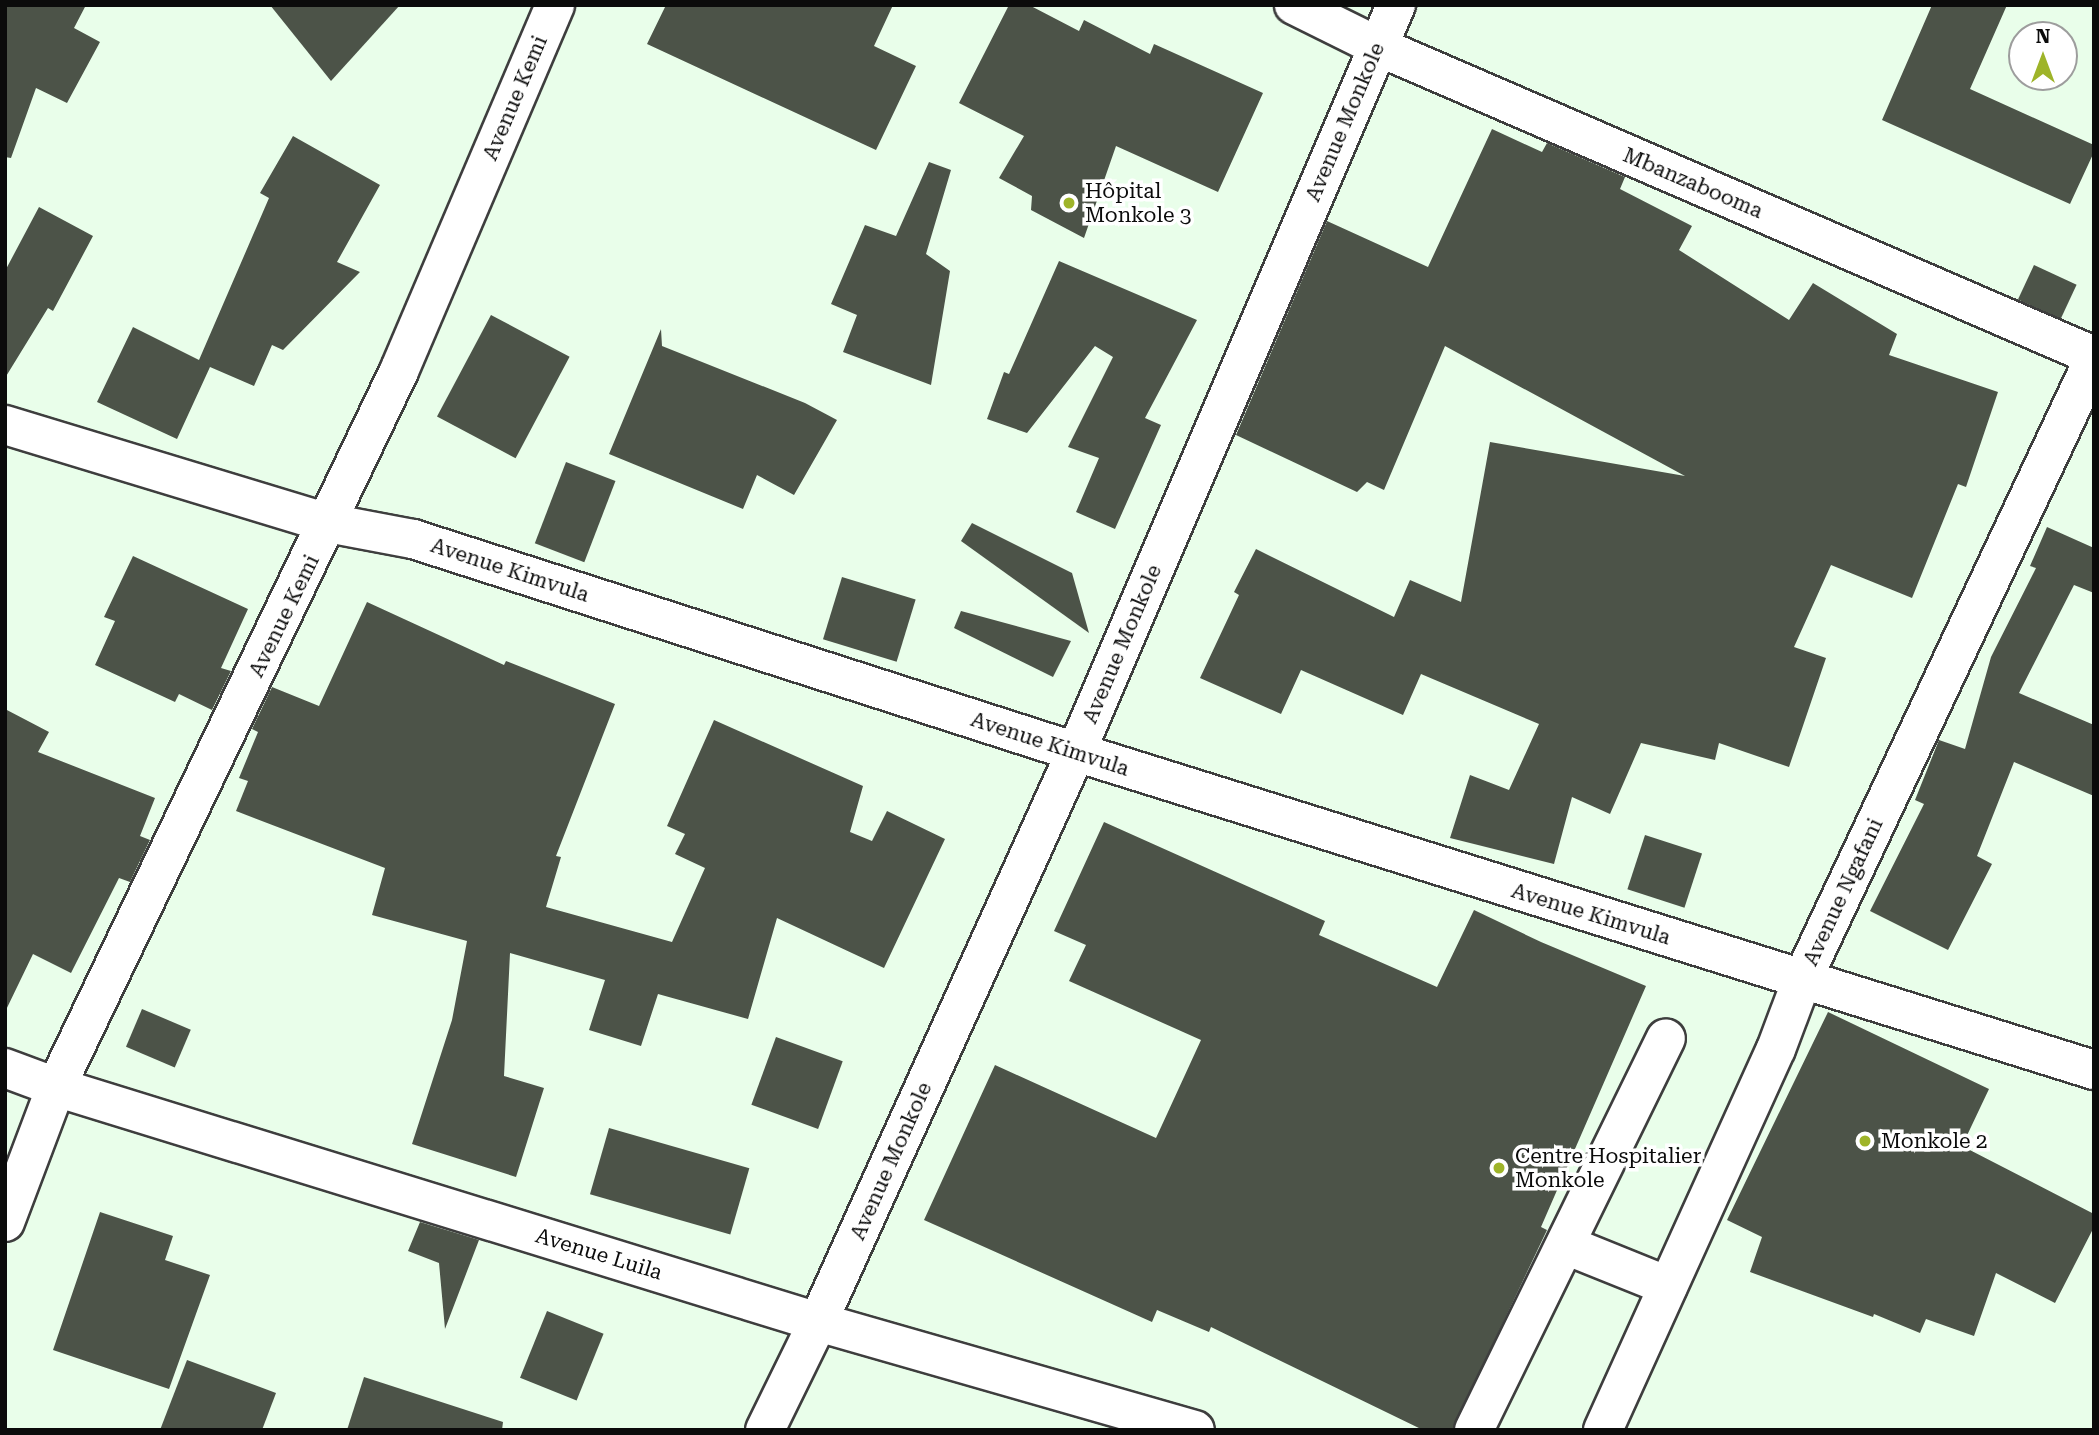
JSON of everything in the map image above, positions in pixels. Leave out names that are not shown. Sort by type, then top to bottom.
[{"type":"street","name":"Avenue Kemi","points":[[5,1222],[57,1087],[399,371],[555,5]]},
{"type":"street","name":"Mbanzabooma","points":[[1294,5],[1377,46],[2094,358]]},
{"type":"street","name":"Avenue Monkole","points":[[765,1430],[818,1322],[1076,752],[1396,5]]},
{"type":"street","name":"Avenue Ngafani","points":[[1603,1430],[1776,1049],[1802,980],[2094,358]]},
{"type":"street","name":"Avenue Kimvula","points":[[5,425],[328,523],[413,539],[1076,752],[2094,1070]]},
{"type":"street","points":[[1474,1430],[1666,1038]]},
{"type":"street","name":"Avenue Luila","points":[[5,1068],[57,1087],[818,1322],[1195,1430]]},
{"type":"street","points":[[1566,1245],[1668,1286]]},
{"type":"building","points":[[5,5],[86,5],[74,28],[100,42],[67,103],[36,88],[11,158],[5,157]]},
{"type":"building","points":[[270,5],[400,5],[331,81]]},
{"type":"building","points":[[666,5],[893,5],[874,46],[916,66],[876,150],[647,44]]},
{"type":"building","points":[[1009,5],[1029,5],[1079,31],[1084,20],[1150,54],[1154,44],[1263,93],[1218,192],[1116,146],[1084,238],[1031,210],[1032,196],[999,178],[1024,136],[959,103]]},
{"type":"building","points":[[1932,5],[2007,5],[1970,89],[2094,145],[2094,152],[2070,204],[1882,120]]},
{"type":"building","points":[[1492,129],[1542,152],[1547,143],[1625,177],[1620,189],[1692,226],[1679,250],[1789,320],[1813,283],[1897,334],[1889,355],[1998,392],[1966,487],[1958,484],[1912,598],[1831,565],[1794,647],[1826,658],[1789,767],[1719,743],[1715,760],[1641,743],[1610,814],[1572,797],[1554,864],[1450,838],[1470,775],[1509,790],[1539,724],[1421,674],[1403,715],[1301,670],[1281,714],[1200,678],[1239,595],[1234,592],[1256,549],[1394,617],[1410,580],[1461,602],[1490,442],[1685,476],[1445,346],[1384,490],[1367,482],[1357,492],[1236,435],[1327,221],[1428,267]]},
{"type":"building","points":[[293,136],[380,185],[337,262],[360,272],[283,350],[272,345],[254,386],[210,367],[177,439],[97,402],[133,327],[199,360],[269,198],[260,193]]},
{"type":"building","points":[[929,162],[951,170],[926,254],[950,271],[931,385],[843,352],[857,315],[831,304],[865,225],[896,236]]},
{"type":"building","points":[[39,207],[93,236],[53,311],[48,308],[5,378],[5,271]]},
{"type":"building","points":[[1059,261],[1197,320],[1145,418],[1161,425],[1115,529],[1076,512],[1099,458],[1068,447],[1113,357],[1095,346],[1027,433],[987,419],[1004,372],[1009,374]]},
{"type":"building","points":[[2034,265],[2077,285],[2061,319],[2018,299]]},
{"type":"building","points":[[491,315],[570,357],[516,458],[437,417]]},
{"type":"building","points":[[661,329],[662,346],[805,403],[837,420],[794,495],[757,475],[743,509],[609,454]]},
{"type":"building","points":[[566,462],[615,481],[584,562],[535,543]]},
{"type":"building","points":[[972,523],[1072,573],[1089,633],[961,541]]},
{"type":"building","points":[[2047,527],[2094,548],[2094,593],[2074,585],[2019,693],[2094,725],[2094,796],[2014,762],[1977,856],[1992,864],[1948,950],[1870,911],[1924,804],[1915,800],[1939,740],[1965,749],[1991,657],[2036,568],[2030,566]]},
{"type":"building","points":[[133,556],[248,609],[221,668],[231,671],[212,710],[179,694],[175,702],[95,665],[115,621],[104,617]]},
{"type":"building","points":[[842,577],[916,600],[897,662],[823,639]]},
{"type":"building","points":[[367,602],[504,665],[506,661],[615,704],[556,856],[561,857],[546,907],[672,942],[705,868],[675,854],[685,834],[667,826],[714,720],[863,786],[850,832],[872,841],[887,811],[945,839],[884,968],[777,918],[748,1019],[658,994],[641,1046],[589,1030],[605,980],[510,953],[504,1076],[544,1088],[516,1177],[412,1144],[452,1020],[467,941],[372,915],[385,868],[236,811],[248,781],[239,778],[258,732],[252,729],[272,687],[319,706]]},
{"type":"building","points":[[961,611],[1071,641],[1053,677],[954,628]]},
{"type":"building","points":[[5,709],[49,732],[38,752],[155,798],[140,836],[150,840],[130,882],[119,878],[71,973],[33,954],[5,1012]]},
{"type":"building","points":[[1104,822],[1325,921],[1319,935],[1437,987],[1474,910],[1541,942],[1646,986],[1541,1227],[1547,1230],[1452,1430],[1423,1430],[1211,1327],[1209,1332],[1157,1310],[1152,1322],[924,1220],[995,1065],[1156,1138],[1201,1040],[1069,981],[1086,945],[1054,931]]},
{"type":"building","points":[[1645,835],[1702,854],[1684,908],[1627,889]]},
{"type":"building","points":[[142,1009],[191,1030],[175,1067],[126,1047]]},
{"type":"building","points":[[1828,1012],[1989,1089],[1962,1146],[2094,1214],[2094,1227],[2055,1303],[1996,1273],[1974,1336],[1926,1319],[1920,1333],[1874,1314],[1873,1317],[1750,1272],[1762,1237],[1727,1220]]},
{"type":"building","points":[[776,1037],[843,1061],[818,1129],[751,1105]]},
{"type":"building","points":[[609,1128],[749,1168],[730,1235],[590,1194]]},
{"type":"building","points":[[100,1212],[173,1236],[165,1260],[210,1275],[169,1389],[53,1350]]},
{"type":"building","points":[[420,1222],[479,1240],[445,1329],[439,1263],[408,1251]]},
{"type":"building","points":[[547,1311],[604,1334],[577,1401],[520,1378]]},
{"type":"building","points":[[187,1360],[276,1393],[262,1430],[160,1430]]},
{"type":"building","points":[[364,1377],[503,1422],[502,1430],[347,1430]]},
{"type":"place","name":"Hôpital Monkole 3","points":[[1069,203]]},
{"type":"place","name":"Monkole 2","points":[[1865,1141]]},
{"type":"place","name":"Centre Hospitalier Monkole","points":[[1499,1168]]}]
